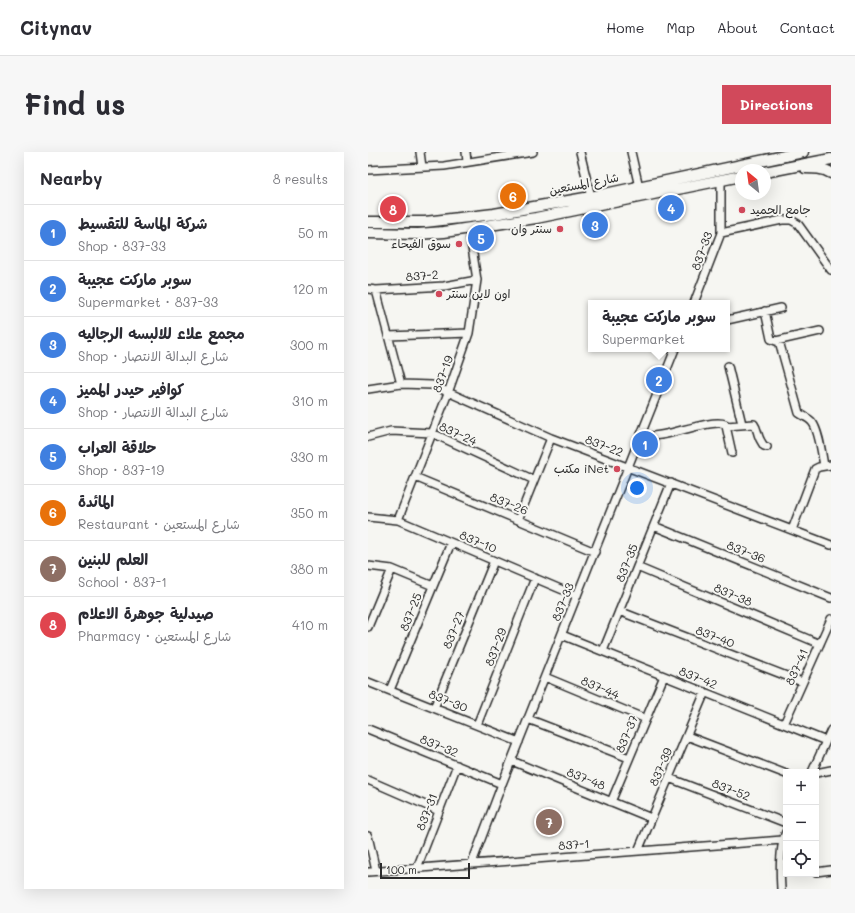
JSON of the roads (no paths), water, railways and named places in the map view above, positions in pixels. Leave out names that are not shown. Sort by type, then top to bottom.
[{"type":"main road","points":[[741,164],[777,152]]},
{"type":"main road","name":"شارع المستعين","points":[[743,164],[812,152]]},
{"type":"main road","points":[[771,171],[831,159]]},
{"type":"main road","name":"شارع المستعين","points":[[368,222],[425,222],[592,202],[639,187],[735,166]]},
{"type":"main road","points":[[785,168],[810,168],[831,173]]},
{"type":"main road","points":[[368,233],[418,234],[444,232],[536,218],[592,202],[735,177]]},
{"type":"street","points":[[420,152],[422,167]]},
{"type":"street","points":[[466,152],[467,162]]},
{"type":"street","points":[[368,170],[444,166],[533,152]]},
{"type":"street","points":[[580,152],[592,202]]},
{"type":"street","points":[[631,152],[639,187]]},
{"type":"street","name":"837-33","points":[[695,300],[721,233],[721,180]]},
{"type":"street","points":[[721,233],[782,220],[791,220],[798,224],[831,270]]},
{"type":"street","name":"837-19","points":[[398,520],[448,393],[469,333],[477,280],[469,228]]},
{"type":"street","name":"837-2","points":[[372,290],[444,286],[477,280]]},
{"type":"street","points":[[372,290],[388,336],[401,384]]},
{"type":"street","points":[[730,319],[781,308]]},
{"type":"street","points":[[765,311],[771,339],[776,341],[820,331]]},
{"type":"street","points":[[388,336],[469,333]]},
{"type":"street","points":[[779,341],[799,413],[808,418],[815,426],[827,466],[815,469],[792,530]]},
{"type":"street","name":"837-33","points":[[472,863],[674,352]]},
{"type":"street","points":[[728,366],[742,424]]},
{"type":"street","name":"837-22","points":[[368,389],[401,384],[432,386],[551,438],[831,545]]},
{"type":"street","points":[[640,438],[720,422],[726,426],[732,452]]},
{"type":"street","points":[[726,426],[754,424],[757,428],[760,440],[764,446],[767,447]]},
{"type":"street","name":"837-24","points":[[368,437],[391,431],[432,433],[534,480]]},
{"type":"street","points":[[518,520],[551,438]]},
{"type":"street","name":"837-26","points":[[415,477],[595,552]]},
{"type":"street","name":"837-35","points":[[603,651],[671,484]]},
{"type":"street","name":"837-10","points":[[368,516],[398,520],[577,596]]},
{"type":"street","name":"837-36","points":[[654,526],[831,598]]},
{"type":"street","name":"837-25","points":[[390,690],[451,543]]},
{"type":"street","name":"837-27","points":[[434,708],[494,561]]},
{"type":"street","points":[[368,566],[392,569],[433,586]]},
{"type":"street","name":"837-38","points":[[637,567],[820,644]]},
{"type":"street","points":[[368,627],[392,569]]},
{"type":"street","name":"837-29","points":[[477,725],[535,578]]},
{"type":"street","name":"837-40","points":[[619,611],[802,682]]},
{"type":"street","name":"837-41","points":[[784,724],[831,619]]},
{"type":"street","name":"837-42","points":[[562,635],[826,741]]},
{"type":"street","name":"837-37","points":[[611,802],[664,676]]},
{"type":"street","name":"837-44","points":[[545,677],[646,719]]},
{"type":"street","name":"837-30","points":[[368,682],[519,742]]},
{"type":"street","name":"837-39","points":[[638,851],[705,692]]},
{"type":"street","points":[[528,720],[629,758]]},
{"type":"street","name":"837-32","points":[[368,729],[502,784]]},
{"type":"street","points":[[813,769],[831,730]]},
{"type":"street","points":[[687,736],[783,773]]},
{"type":"street","name":"837-48","points":[[512,760],[651,818]]},
{"type":"street","name":"837-31","points":[[417,868],[457,765]]},
{"type":"street","points":[[819,772],[831,770]]},
{"type":"street","name":"837-52","points":[[669,778],[783,822]]},
{"type":"street","points":[[368,780],[439,811]]},
{"type":"street","points":[[368,836],[376,871]]},
{"type":"street","points":[[781,889],[780,872],[782,840]]},
{"type":"street","name":"837-1","points":[[368,872],[782,840]]},
{"type":"street","points":[[819,872],[831,870]]},
{"type":"place","name":"المائدة","points":[[513,196]]},
{"type":"place","name":"كوافير حيدر المميز","points":[[671,208]]},
{"type":"place","name":"صيدلية جوهرة الاعلام","points":[[393,209]]},
{"type":"place","name":"جامع الحميد","points":[[742,210]]},
{"type":"place","name":"مجمع علاء للالبسه الرجاليه","points":[[595,225]]},
{"type":"place","name":"سنتر وان","points":[[560,229]]},
{"type":"place","name":"حلاقة العراب","points":[[481,238]]},
{"type":"place","name":"سوق الفيحاء","points":[[459,244]]},
{"type":"place","name":"اون لاين سنتر","points":[[439,294]]},
{"type":"place","name":"سوبر ماركت عجيبة","points":[[659,380]]},
{"type":"place","name":"شركة الماسة للتقسيط","points":[[645,444]]},
{"type":"place","name":"مكتب iNet","points":[[617,469]]},
{"type":"place","name":"العلم للبنين","points":[[549,822]]}]
